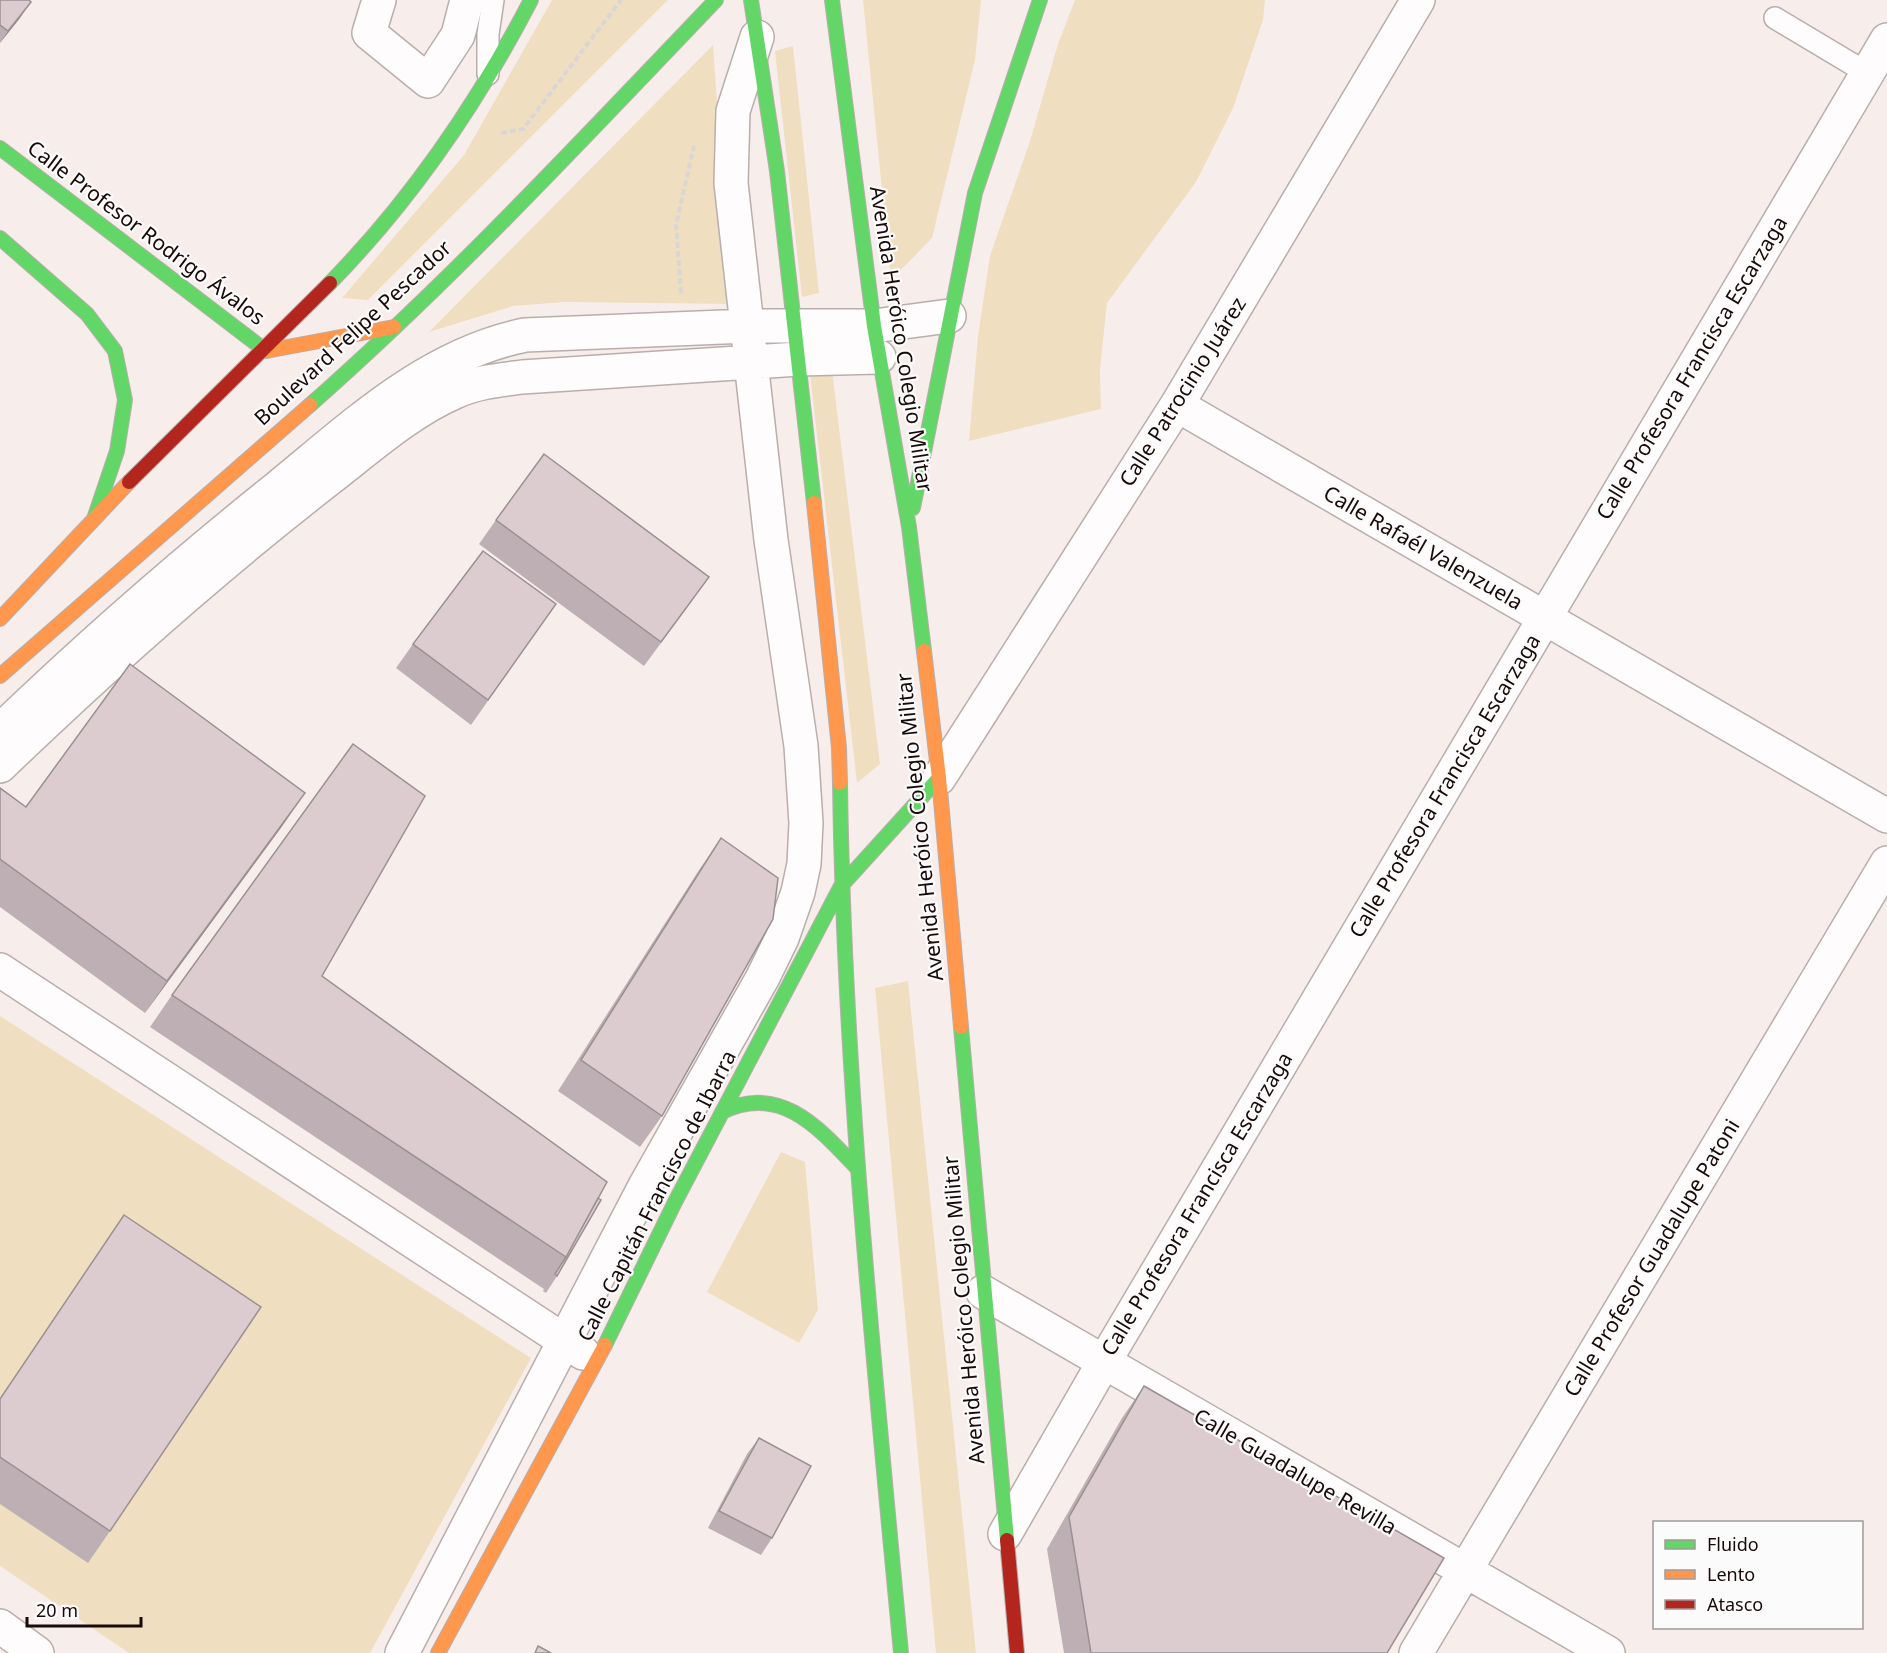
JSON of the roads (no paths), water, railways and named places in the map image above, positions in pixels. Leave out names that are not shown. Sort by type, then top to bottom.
[{"type":"main road","points":[[0,619],[95,516],[266,351],[384,224],[435,158],[488,78],[531,0]]},
{"type":"main road","name":"Boulevard Felipe Pescador","points":[[0,676],[319,397],[394,327],[544,179],[716,0]]},
{"type":"main road","points":[[751,0],[777,171],[839,748],[841,886],[856,1167],[901,1653]]},
{"type":"main road","name":"Avenida Heróico Colegio Militar","points":[[832,0],[876,341],[909,527],[939,778],[983,1292],[1017,1653]]},
{"type":"main road","points":[[909,527],[975,193],[1040,0]]},
{"type":"main road","name":"Calle Profesor Rodrigo Ávalos","points":[[0,148],[266,351]]},
{"type":"main road","points":[[0,238],[87,314],[115,351],[125,400],[117,451],[95,516]]},
{"type":"main road","points":[[266,351],[394,327]]},
{"type":"main road","name":"Calle Capitán Francisco de Ibarra","points":[[438,1653],[597,1360],[722,1112],[841,886],[939,778]]},
{"type":"main road","points":[[722,1112],[746,1102],[767,1102],[791,1110],[813,1124],[856,1167]]},
{"type":"street","points":[[379,0],[369,33],[428,81],[458,35],[466,0]]},
{"type":"street","name":"Calle Patrocinio Juárez","points":[[939,778],[1177,405],[1418,0]]},
{"type":"street","points":[[402,1653],[645,1186],[763,977],[782,938],[798,892],[804,864],[806,823],[801,746],[771,540],[748,326],[736,242],[731,140],[733,111],[757,37]]},
{"type":"street","name":"Calle Profesora Francisca Escarzaga","points":[[1005,1534],[1104,1362],[1887,40]]},
{"type":"street","points":[[0,766],[86,684],[264,529],[390,431],[456,391],[522,377],[799,359],[876,341],[949,316]]},
{"type":"street","points":[[0,731],[186,561],[382,403],[453,358],[492,342],[525,335],[748,326],[795,326],[876,341]]},
{"type":"street","name":"Calle Rafaél Valenzuela","points":[[1177,405],[1887,816]]},
{"type":"street","name":"Calle Profesor Guadalupe Patoni","points":[[1416,1653],[1887,863]]},
{"type":"street","points":[[0,970],[562,1342],[597,1360]]},
{"type":"street","name":"Calle Guadalupe Revilla","points":[[983,1292],[1608,1653]]},
{"type":"street","points":[[0,1626],[37,1653]]},
{"type":"lane","points":[[488,78],[488,34],[493,0]]},
{"type":"lane","points":[[1775,18],[1868,73]]}]
